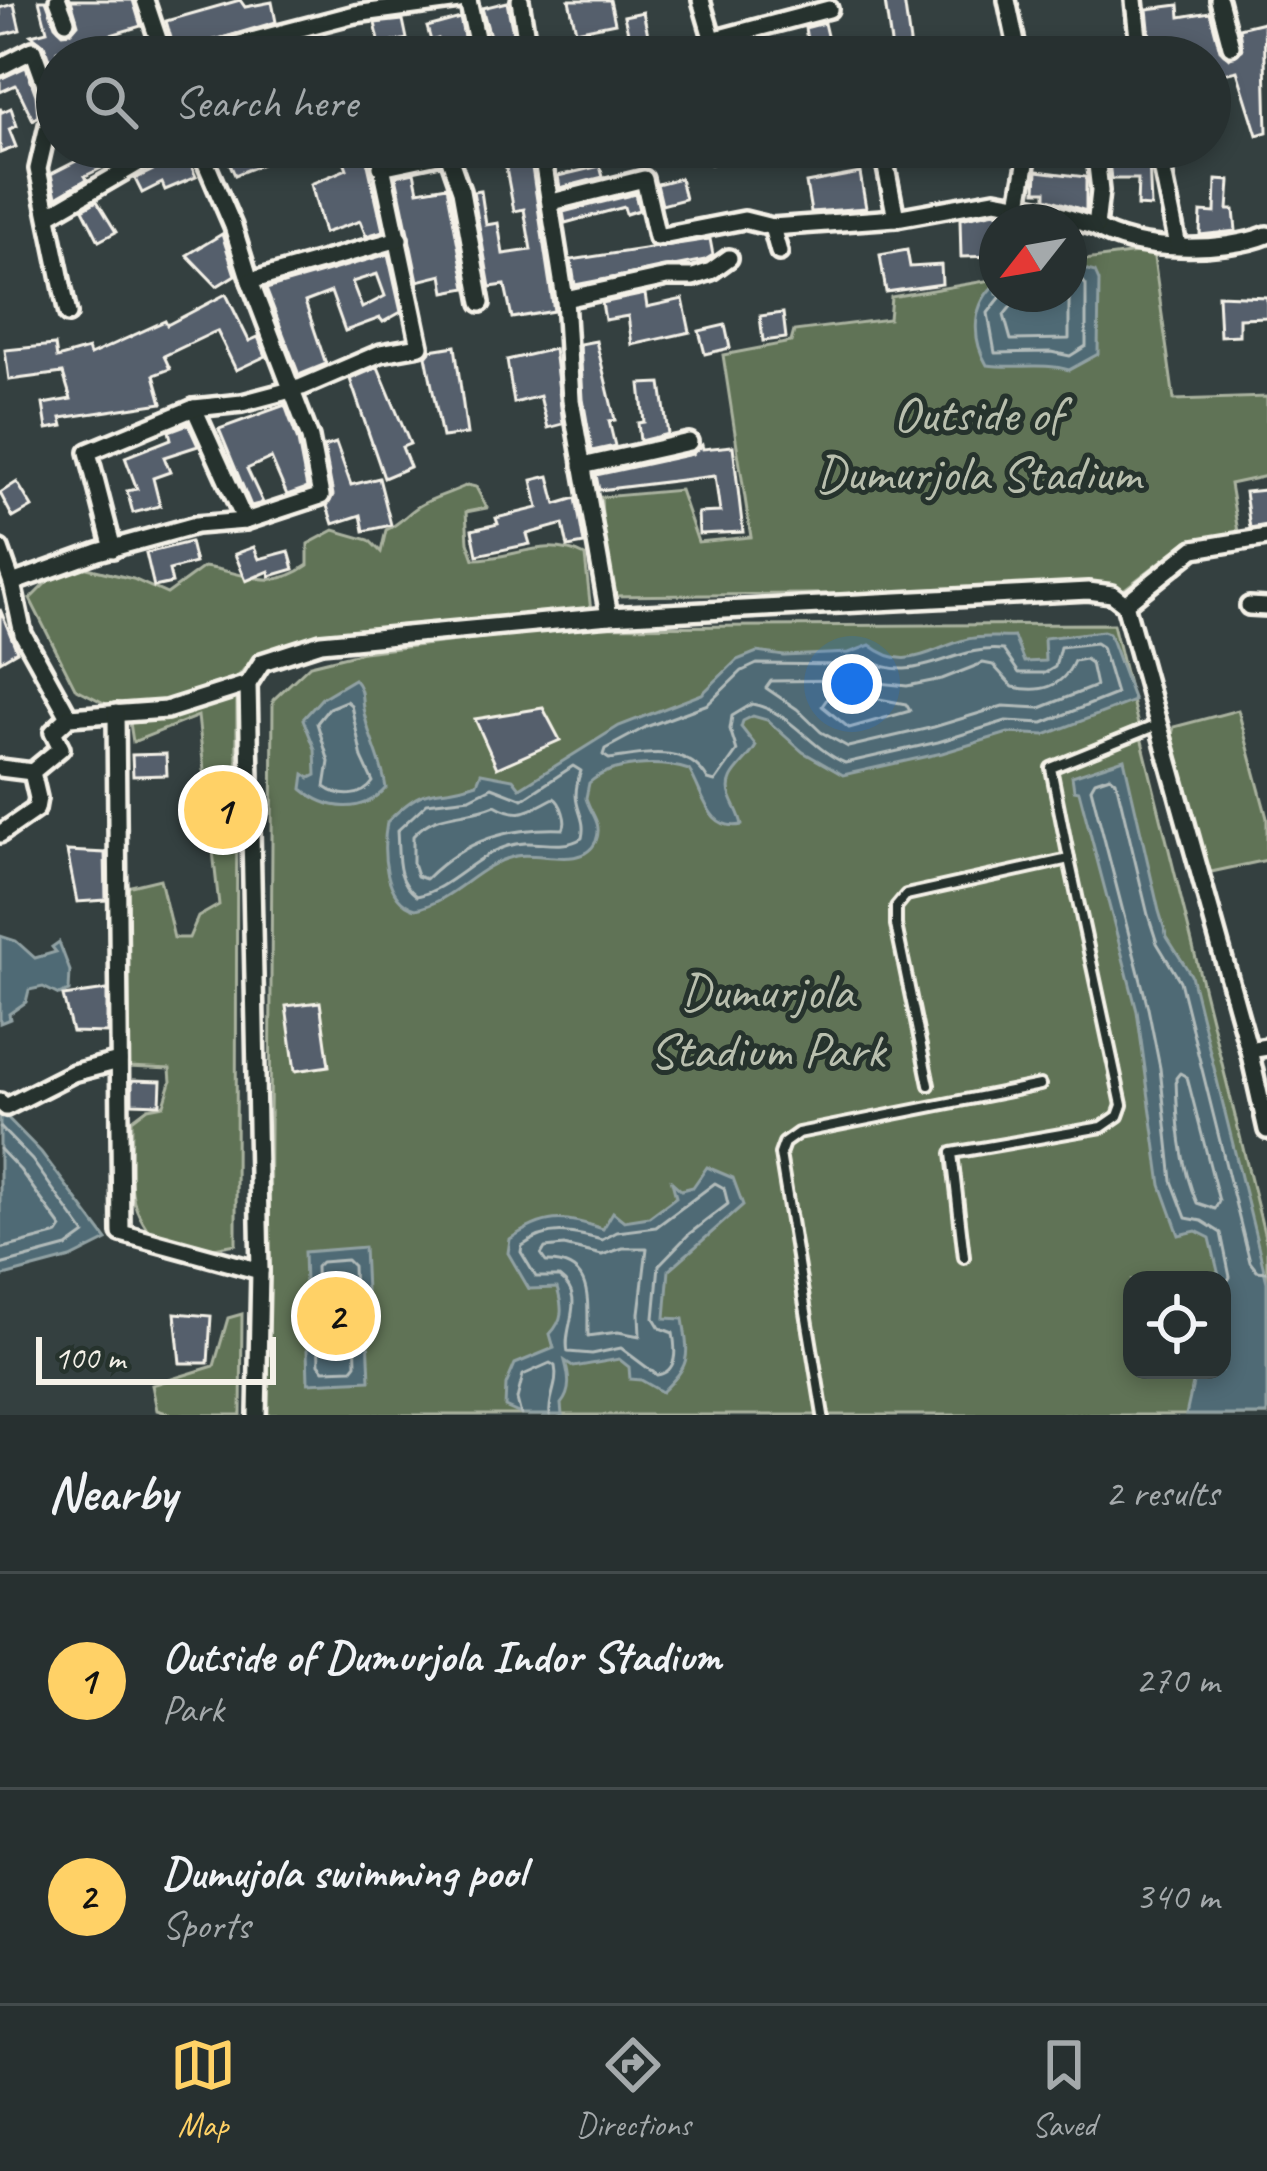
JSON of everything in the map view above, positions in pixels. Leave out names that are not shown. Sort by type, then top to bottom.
[{"type":"street","points":[[58,0],[67,21]]},
{"type":"street","points":[[145,0],[157,36]]},
{"type":"street","points":[[271,36],[355,14],[459,0]]},
{"type":"street","points":[[468,0],[476,36]]},
{"type":"street","points":[[520,0],[526,36]]},
{"type":"street","points":[[701,0],[711,36]]},
{"type":"street","points":[[1007,0],[1015,36]]},
{"type":"street","points":[[1134,0],[1138,36]]},
{"type":"street","points":[[1219,0],[1228,36]]},
{"type":"street","points":[[727,36],[829,9]]},
{"type":"street","points":[[0,67],[33,50],[36,58]]},
{"type":"street","points":[[38,168],[68,314]]},
{"type":"street","points":[[49,215],[130,168]]},
{"type":"street","points":[[12,583],[196,525],[245,521],[321,496],[310,438],[208,168]]},
{"type":"street","points":[[113,549],[88,452],[194,408],[242,403],[289,390],[381,353],[420,346],[381,168]]},
{"type":"street","points":[[453,168],[481,303]]},
{"type":"street","points":[[546,168],[565,298],[571,400],[609,616]]},
{"type":"street","points":[[886,168],[896,218]]},
{"type":"street","points":[[553,202],[644,179],[657,237],[744,220],[772,227],[937,213],[967,202],[1019,204],[1025,168]]},
{"type":"street","points":[[1096,227],[1097,168]]},
{"type":"street","points":[[1162,168],[1178,246]]},
{"type":"street","points":[[1087,224],[1111,238],[1154,246],[1241,242],[1267,235]]},
{"type":"street","points":[[772,227],[779,252]]},
{"type":"street","points":[[250,281],[399,238]]},
{"type":"street","points":[[565,298],[667,277],[693,277],[711,272],[729,258]]},
{"type":"street","points":[[194,408],[245,521]]},
{"type":"street","points":[[582,466],[689,442]]},
{"type":"street","points":[[1125,604],[1194,549],[1267,537]]},
{"type":"street","points":[[0,549],[23,634],[69,717]]},
{"type":"street","points":[[257,1415],[260,1271],[248,684],[262,662],[321,643],[609,616],[1088,591],[1112,594],[1125,604],[1267,1130]]},
{"type":"street","points":[[1249,606],[1267,607]]},
{"type":"street","points":[[0,768],[32,772],[61,748],[53,732],[69,717],[166,710],[248,684]]},
{"type":"street","points":[[116,713],[121,1233],[260,1271]]},
{"type":"street","points":[[0,834],[36,809],[32,772]]},
{"type":"street","points":[[1249,1050],[1267,1047]]},
{"type":"street","points":[[0,1102],[6,1107],[73,1073],[119,1060]]},
{"type":"lane","points":[[964,1257],[952,1154],[1102,1127],[1118,1116],[1122,1105],[1052,768],[1159,725]]},
{"type":"lane","points":[[929,1085],[896,907],[906,895],[1069,859]]},
{"type":"lane","points":[[823,1415],[780,1154],[784,1143],[798,1133],[1040,1084]]},
{"type":"green space","name":"Outside of Dumurjola Stadium","points":[[1153,251],[1174,400],[1267,397],[1267,476],[1230,484],[1238,532],[1189,540],[1122,591],[606,596],[601,497],[680,490],[698,542],[751,537],[723,355],[791,342],[794,331],[889,319],[891,297],[979,282],[979,312],[1087,312],[1087,260]]},
{"type":"green space","points":[[467,485],[476,487],[487,508],[466,512],[474,559],[543,548],[585,556],[591,612],[301,640],[264,652],[237,678],[236,1244],[170,1256],[143,1223],[132,1194],[132,1120],[148,1108],[164,1105],[171,1082],[170,1069],[129,1067],[127,887],[160,879],[174,938],[189,938],[198,917],[219,905],[198,716],[133,742],[129,716],[75,688],[30,599],[66,563],[133,579],[167,594],[204,567],[281,578],[308,565],[308,544],[334,530],[369,540],[381,552],[386,530],[424,503]]},
{"type":"green space","name":"Dumurjola Stadium Park","points":[[1113,624],[1267,1245],[1267,1415],[268,1415],[273,700],[310,665],[363,652],[576,627]]},
{"type":"green space","points":[[1238,710],[1267,818],[1267,860],[1211,872],[1172,734],[1174,727]]},
{"type":"green space","points":[[242,1314],[241,1415],[173,1415],[157,1410],[152,1385],[214,1366],[228,1318]]},
{"type":"water","points":[[1087,270],[1095,272],[1099,281],[1098,354],[1069,370],[987,365],[978,344],[979,311],[1087,312]]},
{"type":"water","points":[[1109,633],[1134,701],[1045,735],[1008,733],[843,775],[803,752],[767,720],[753,716],[741,727],[756,746],[729,789],[742,825],[730,826],[714,817],[689,770],[665,765],[623,767],[589,783],[586,798],[598,835],[590,850],[581,855],[502,860],[443,898],[416,909],[405,904],[391,885],[385,859],[387,822],[413,800],[477,783],[481,773],[513,779],[520,788],[619,726],[702,694],[737,660],[757,652],[784,656],[849,653],[870,645],[906,658],[970,638],[1014,637],[1024,662],[1045,661],[1044,638]]},
{"type":"water","points":[[354,679],[386,788],[367,802],[345,807],[323,802],[302,789],[304,774],[316,775],[315,749],[303,719],[322,698]]},
{"type":"water","points":[[1124,759],[1167,937],[1191,975],[1267,1282],[1267,1415],[1186,1415],[1194,1379],[1231,1379],[1231,1271],[1218,1271],[1210,1238],[1196,1231],[1179,1235],[1161,1185],[1137,1011],[1072,776]]},
{"type":"water","points":[[0,936],[16,941],[35,958],[56,952],[52,947],[59,942],[70,971],[69,991],[59,995],[43,987],[29,990],[26,1002],[0,1023]]},
{"type":"water","points":[[0,1110],[41,1152],[107,1240],[71,1258],[0,1277]]},
{"type":"water","points":[[707,1167],[733,1178],[743,1205],[669,1270],[665,1318],[683,1319],[686,1343],[686,1360],[678,1374],[662,1392],[630,1379],[629,1367],[619,1359],[574,1367],[565,1361],[569,1383],[562,1415],[523,1415],[505,1407],[506,1385],[515,1364],[554,1348],[550,1334],[561,1313],[557,1288],[529,1289],[508,1253],[510,1239],[533,1225],[554,1220],[603,1229],[613,1212],[624,1221],[649,1217],[676,1197],[672,1182],[681,1190],[693,1187]]},
{"type":"water","points":[[364,1247],[370,1380],[308,1383],[304,1252]]},
{"type":"building","points":[[39,0],[46,0],[63,33],[78,24],[71,0],[133,0],[141,26],[107,36],[36,39],[31,35],[47,31]]},
{"type":"building","points":[[240,0],[245,7],[272,2],[276,22],[229,36],[170,36],[166,21]]},
{"type":"building","points":[[569,0],[610,0],[615,23],[576,31]]},
{"type":"building","points":[[904,0],[909,36],[890,36],[885,2]]},
{"type":"building","points":[[507,2],[513,36],[490,36],[482,8]]},
{"type":"building","points":[[14,4],[20,30],[0,35],[0,8]]},
{"type":"building","points":[[1179,5],[1180,17],[1210,12],[1216,36],[1150,36],[1147,9]]},
{"type":"building","points":[[643,12],[648,36],[629,36],[624,16]]},
{"type":"building","points":[[460,18],[464,36],[430,36],[427,27]]},
{"type":"building","points":[[403,20],[406,36],[378,36],[375,23]]},
{"type":"building","points":[[1264,22],[1267,132],[1257,135],[1237,71],[1231,72],[1231,57],[1242,50],[1239,28]]},
{"type":"building","points":[[824,23],[827,36],[806,36],[805,28]]},
{"type":"building","points":[[26,67],[36,95],[36,118],[33,120],[16,85],[0,92],[0,79]]},
{"type":"building","points":[[0,108],[2,112],[11,108],[17,126],[9,129],[16,147],[0,153]]},
{"type":"building","points":[[63,168],[101,168],[56,197],[51,174]]},
{"type":"building","points":[[157,168],[192,168],[196,177],[165,190],[162,183],[142,193],[135,179]]},
{"type":"building","points":[[369,168],[383,231],[366,236],[360,221],[324,233],[311,184],[347,169]]},
{"type":"building","points":[[506,168],[532,168],[554,311],[512,318],[505,285],[490,287],[473,192],[481,191],[486,225],[498,223],[503,254],[531,250],[524,209],[514,211]]},
{"type":"building","points":[[601,168],[603,177],[560,188],[558,176]]},
{"type":"building","points":[[1110,168],[1149,168],[1151,207],[1137,206],[1138,179],[1111,179]]},
{"type":"building","points":[[1037,171],[1086,177],[1086,204],[1064,204],[1046,198],[1046,191],[1036,191]]},
{"type":"building","points":[[414,172],[418,191],[447,186],[466,288],[445,292],[442,275],[418,281],[396,176]]},
{"type":"building","points":[[860,173],[866,208],[811,212],[806,183]]},
{"type":"building","points":[[680,178],[685,199],[662,205],[657,184]]},
{"type":"building","points":[[1216,180],[1230,181],[1228,210],[1234,210],[1236,231],[1200,235],[1201,212],[1215,213]]},
{"type":"building","points":[[635,194],[639,210],[626,214],[624,207],[565,223],[563,212]]},
{"type":"building","points":[[97,201],[116,232],[99,241],[83,209]]},
{"type":"building","points":[[979,215],[979,256],[961,257],[960,219]]},
{"type":"building","points":[[222,234],[235,275],[217,286],[187,255]]},
{"type":"building","points":[[710,239],[713,255],[705,260],[575,285],[571,260]]},
{"type":"building","points":[[907,250],[910,267],[941,265],[942,284],[886,292],[880,255]]},
{"type":"building","points":[[388,254],[401,312],[383,322],[380,318],[345,331],[331,292],[305,302],[326,364],[299,375],[266,289]],"holes":[[[377,274],[385,296],[362,308],[352,282]]]},
{"type":"building","points":[[226,294],[249,341],[258,337],[266,356],[236,370],[217,331],[212,333],[164,356],[170,369],[154,375],[162,403],[61,418],[63,426],[47,429],[43,404],[71,399],[63,373],[9,380],[5,350],[55,345],[57,358],[88,349],[90,355],[165,321],[167,325]]},
{"type":"building","points":[[645,294],[647,307],[683,299],[690,332],[632,345],[628,316],[605,320],[602,303]]},
{"type":"building","points":[[1218,295],[1267,297],[1267,317],[1239,318],[1239,335],[1220,336]]},
{"type":"building","points":[[783,313],[786,338],[763,341],[760,316]]},
{"type":"building","points":[[725,325],[730,348],[705,354],[699,331]]},
{"type":"building","points":[[596,341],[615,420],[609,421],[615,446],[592,451],[580,344]]},
{"type":"building","points":[[455,346],[467,434],[442,437],[426,356],[431,350]]},
{"type":"building","points":[[554,349],[563,424],[548,428],[540,396],[514,403],[507,360]]},
{"type":"building","points":[[378,367],[410,444],[402,447],[410,467],[384,478],[350,379]]},
{"type":"building","points":[[661,383],[668,434],[640,441],[638,423],[644,422],[640,384]]},
{"type":"building","points":[[285,405],[307,488],[287,495],[271,458],[247,469],[263,503],[251,506],[219,429]]},
{"type":"building","points":[[188,424],[198,446],[164,457],[170,472],[153,478],[160,506],[133,513],[127,491],[137,489],[125,457],[171,439],[169,431]]},
{"type":"building","points":[[336,443],[351,485],[379,478],[391,525],[364,531],[361,515],[333,524],[327,506],[333,495],[324,447]]},
{"type":"building","points":[[702,445],[703,449],[733,446],[743,532],[699,534],[698,513],[720,512],[715,476],[599,490],[596,475],[692,454]]},
{"type":"building","points":[[549,476],[556,504],[576,498],[584,544],[568,547],[563,524],[527,534],[530,544],[477,555],[472,530],[498,524],[496,518],[538,508],[532,480]]},
{"type":"building","points":[[17,482],[32,507],[13,518],[0,493]]},
{"type":"building","points":[[1265,490],[1267,525],[1250,528],[1245,492]]},
{"type":"building","points":[[190,542],[195,563],[169,570],[172,583],[154,587],[146,553]]},
{"type":"building","points":[[254,547],[259,559],[289,551],[294,569],[270,576],[269,571],[246,581],[235,554]]},
{"type":"building","points":[[0,609],[17,651],[0,661]]},
{"type":"building","points":[[543,708],[560,740],[497,768],[475,719]]},
{"type":"building","points":[[166,754],[167,775],[133,776],[132,755]]},
{"type":"building","points":[[67,851],[105,853],[106,900],[77,902]]},
{"type":"building","points":[[107,990],[107,1033],[72,1032],[63,996]]},
{"type":"building","points":[[320,1002],[329,1066],[295,1071],[286,1006]]},
{"type":"building","points":[[132,1080],[161,1081],[160,1104],[132,1103]]},
{"type":"building","points":[[175,1313],[211,1316],[208,1363],[180,1363]]},
{"type":"place","name":"Outside of Dumurjola Indor Stadium","points":[[223,810]]},
{"type":"place","name":"Dumujola swimming pool","points":[[336,1316]]}]
